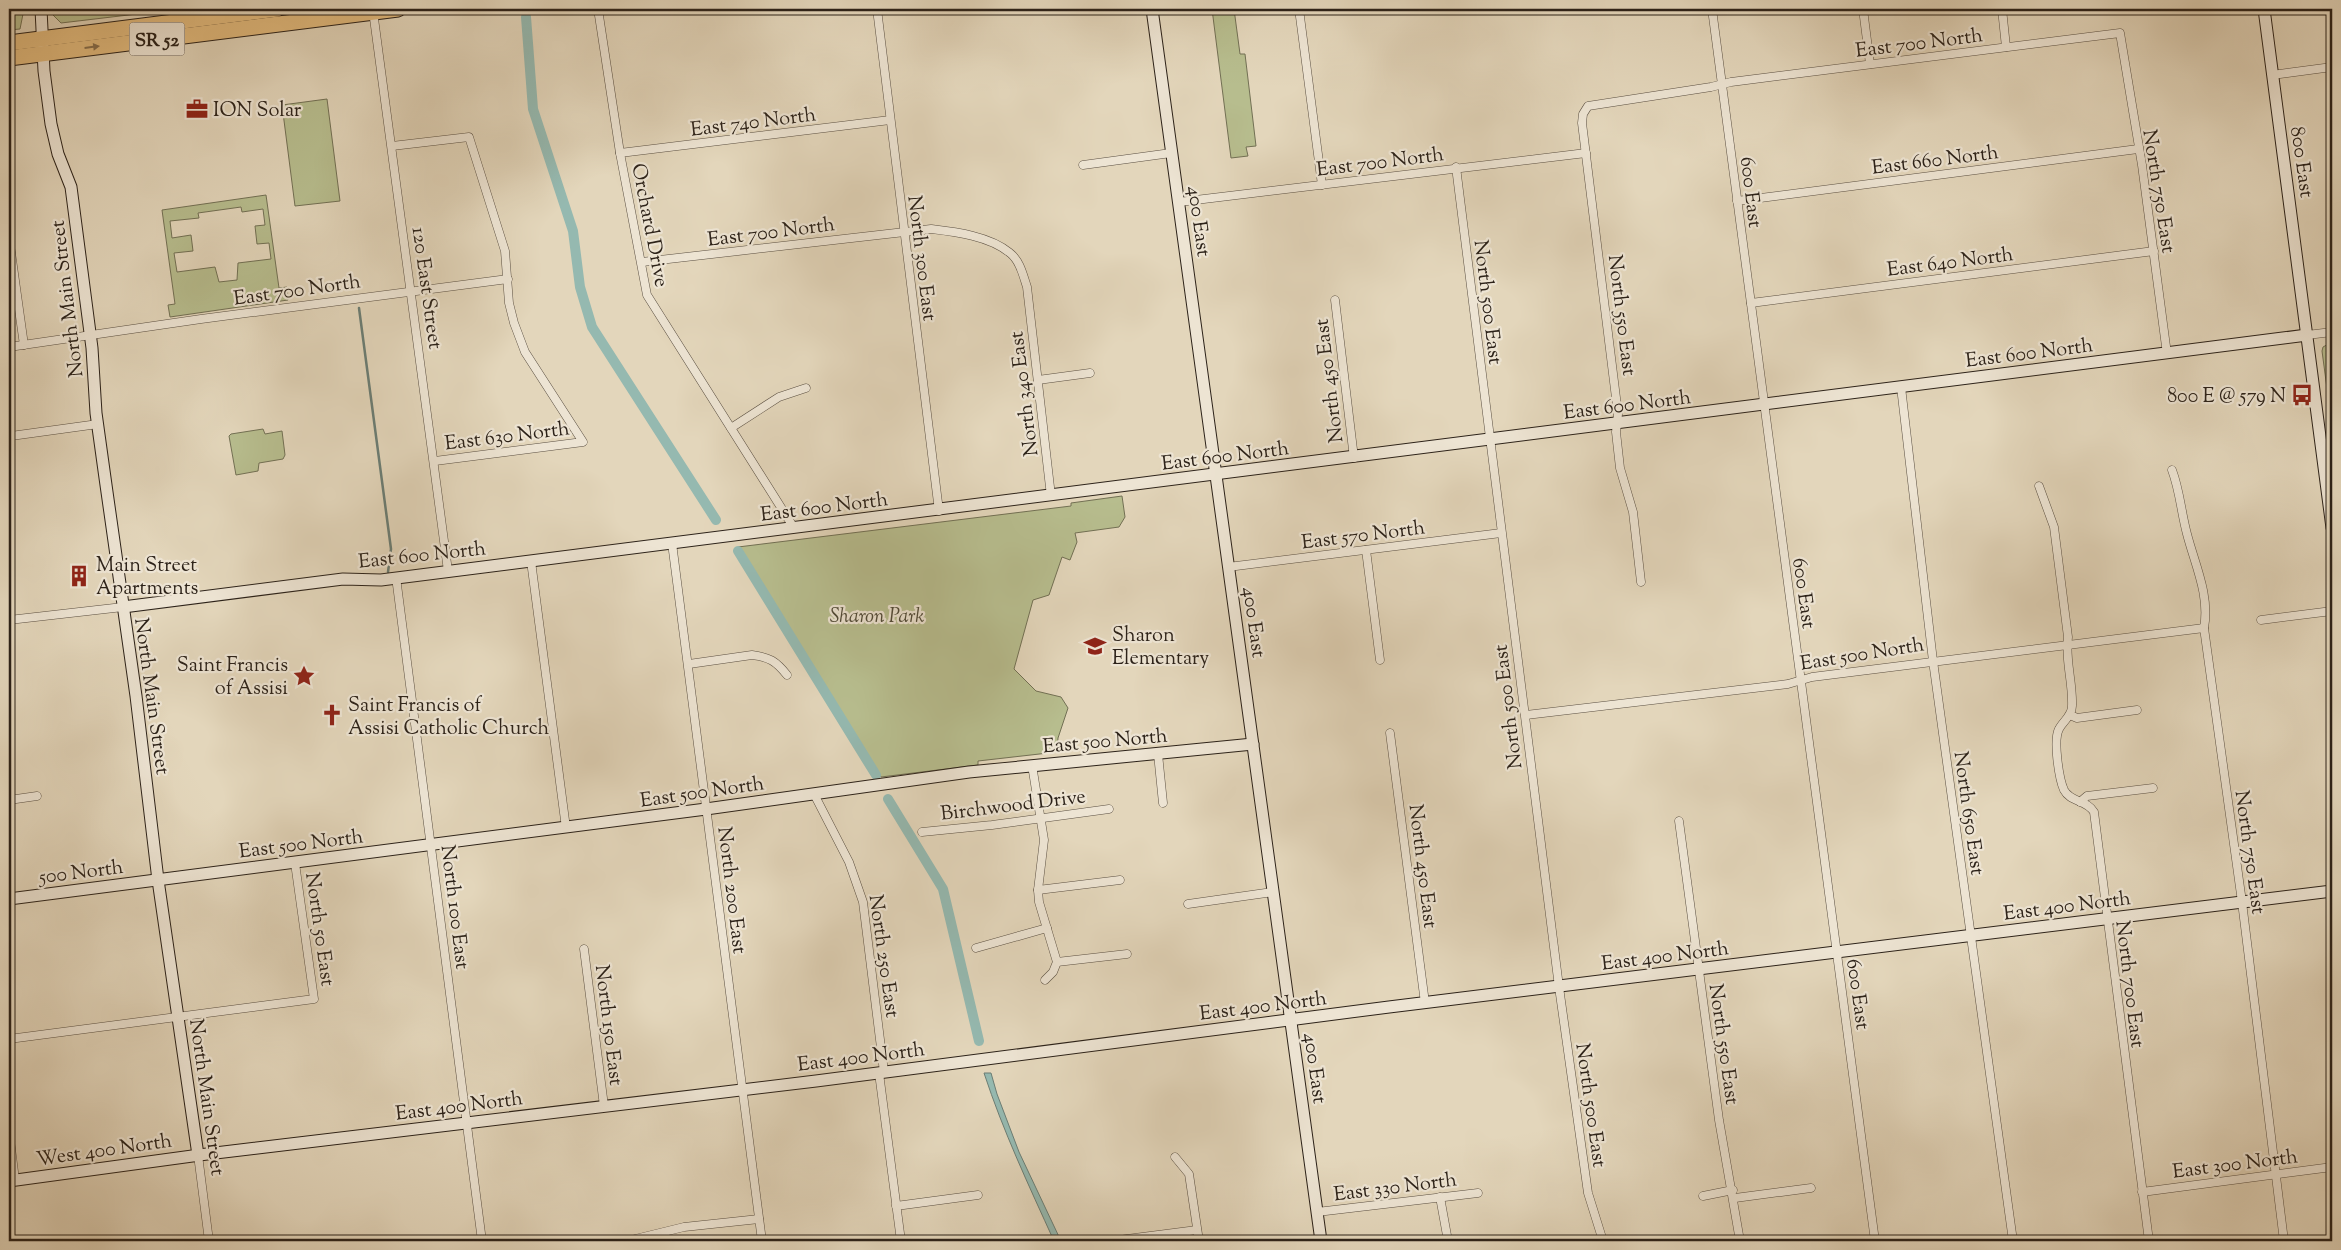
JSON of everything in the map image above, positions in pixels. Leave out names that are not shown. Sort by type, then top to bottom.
[{"type":"highway","name":"SR 52","points":[[9,58],[44,46],[195,14],[277,9]]},
{"type":"highway","name":"SR 52","points":[[9,43],[44,46],[373,10],[398,9]]},
{"type":"street","name":"North Main Street","points":[[41,9],[44,74],[50,124],[58,154],[71,186],[90,335],[98,424],[122,607],[136,696],[158,880],[210,1241]]},
{"type":"street","name":"Orchard Drive","points":[[598,9],[620,154],[642,262],[644,283],[652,306],[794,528]]},
{"type":"street","name":"North 300 East","points":[[877,9],[939,510]]},
{"type":"street","name":"400 East","points":[[1152,9],[1321,1241]]},
{"type":"street","points":[[1299,9],[1322,185]]},
{"type":"street","name":"600 East","points":[[1712,9],[1876,1241]]},
{"type":"street","points":[[1864,9],[1870,64]]},
{"type":"street","points":[[2002,9],[2006,47]]},
{"type":"street","name":"800 East","points":[[2264,9],[2332,528]]},
{"type":"street","name":"120 East Street","points":[[373,10],[435,461],[448,571]]},
{"type":"street","name":"East 700 North","points":[[1585,109],[1593,104],[1722,85],[1870,64],[2120,33]]},
{"type":"street","name":"North 750 East","points":[[2120,33],[2154,250],[2167,354]]},
{"type":"street","points":[[2272,75],[2332,67]]},
{"type":"street","name":"North 550 East","points":[[1585,109],[1582,117],[1618,414],[1616,432],[1620,468],[1633,512],[1641,582]]},
{"type":"street","name":"East 740 North","points":[[620,154],[890,120]]},
{"type":"street","points":[[392,146],[469,137],[505,251],[508,279]]},
{"type":"street","name":"East 660 North","points":[[1737,201],[2138,149]]},
{"type":"street","points":[[1083,165],[1171,153]]},
{"type":"street","name":"East 700 North","points":[[1179,202],[1456,167],[1513,163],[1586,153]]},
{"type":"street","name":"North 500 East","points":[[1456,167],[1559,987],[1588,1193],[1603,1241]]},
{"type":"street","name":"East 700 North","points":[[642,262],[931,229],[954,231],[996,245],[1010,253],[1021,268],[1027,287]]},
{"type":"street","points":[[9,238],[24,345]]},
{"type":"street","name":"East 640 North","points":[[1750,303],[2154,250]]},
{"type":"street","name":"East 700 North","points":[[9,347],[412,290],[508,279]]},
{"type":"street","name":"East 630 North","points":[[435,461],[583,442],[525,352],[509,303],[508,279]]},
{"type":"street","name":"North 340 East","points":[[1027,287],[1051,496]]},
{"type":"street","name":"North 450 East","points":[[1335,300],[1354,458]]},
{"type":"street","name":"East 600 North","points":[[122,607],[343,579],[365,580],[531,561],[1354,458],[2332,332]]},
{"type":"street","points":[[1038,380],[1090,373]]},
{"type":"street","name":"North 650 East","points":[[1901,387],[1934,662],[2013,1241]]},
{"type":"street","points":[[731,428],[779,397],[806,388]]},
{"type":"street","points":[[9,439],[11,436],[98,424]]},
{"type":"street","name":"North 750 East","points":[[2172,470],[2180,490],[2187,534],[2198,566],[2206,616],[2204,628],[2242,902],[2284,1241]]},
{"type":"street","points":[[2038,486],[2054,527],[2068,634],[2066,654],[2072,708],[2070,715],[2077,718],[2137,710]]},
{"type":"street","name":"East 570 North","points":[[1228,567],[1501,533]]},
{"type":"street","name":"North 200 East","points":[[672,543],[762,1241]]},
{"type":"street","points":[[1366,550],[1380,660]]},
{"type":"street","points":[[531,561],[566,828]]},
{"type":"street","name":"North 100 East","points":[[396,577],[482,1241]]},
{"type":"street","points":[[9,620],[122,607]]},
{"type":"street","points":[[2261,620],[2332,611]]},
{"type":"street","name":"East 500 North","points":[[1526,716],[1788,684],[1812,677],[2204,628]]},
{"type":"street","points":[[689,664],[752,655],[762,656],[776,661],[787,675]]},
{"type":"street","name":"North 700 East","points":[[2070,715],[2056,735],[2062,787],[2069,796],[2088,805],[2094,812],[2149,1241]]},
{"type":"street","name":"North 450 East","points":[[1390,733],[1425,1003]]},
{"type":"street","name":"East 500 North","points":[[158,880],[706,810],[970,772],[1253,744]]},
{"type":"street","points":[[1158,754],[1163,803]]},
{"type":"street","points":[[1032,765],[1044,848],[1038,890],[1056,962],[1054,972],[1045,980]]},
{"type":"street","points":[[2080,802],[2087,796],[2153,788]]},
{"type":"street","name":"North 250 East","points":[[814,794],[849,862],[863,902],[901,1241]]},
{"type":"street","points":[[9,800],[37,796]]},
{"type":"street","name":"Birchwood Drive","points":[[922,832],[1109,809]]},
{"type":"street","name":"North 550 East","points":[[1679,821],[1719,1120],[1734,1194],[1740,1241]]},
{"type":"street","name":"North 50 East","points":[[178,1018],[314,1000],[295,863]]},
{"type":"street","name":"500 North","points":[[9,899],[158,880]]},
{"type":"street","points":[[1038,890],[1120,880]]},
{"type":"street","name":"East 400 North","points":[[198,1155],[743,1090],[1425,1003],[2332,891]]},
{"type":"street","points":[[1188,904],[1273,892]]},
{"type":"street","points":[[976,948],[1047,928]]},
{"type":"street","name":"North 150 East","points":[[584,949],[604,1106]]},
{"type":"street","points":[[1056,962],[1127,954]]},
{"type":"street","points":[[9,1039],[178,1018]]},
{"type":"street","points":[[9,1132],[12,1180]]},
{"type":"street","name":"West 400 North","points":[[12,1180],[198,1155]]},
{"type":"street","points":[[1175,1157],[1189,1174],[1199,1241]]},
{"type":"street","name":"East 300 North","points":[[2142,1192],[2332,1167]]},
{"type":"street","points":[[1703,1196],[1811,1188]]},
{"type":"street","name":"East 330 North","points":[[1317,1212],[1478,1193]]},
{"type":"street","points":[[896,1206],[978,1195]]},
{"type":"street","points":[[1440,1197],[1448,1241]]},
{"type":"street","points":[[627,1241],[684,1227],[759,1219]]},
{"type":"street","points":[[1120,1240],[1197,1230]]},
{"type":"green space","points":[[9,9],[24,9],[20,29],[9,30]]},
{"type":"green space","points":[[51,9],[179,9],[61,23],[52,14]]},
{"type":"green space","points":[[1212,9],[1234,9],[1240,54],[1245,54],[1256,146],[1246,147],[1248,156],[1231,158]]},
{"type":"green space","points":[[327,99],[340,201],[295,206],[282,105]]},
{"type":"green space","points":[[266,195],[279,288],[287,287],[288,300],[170,317],[168,305],[175,304],[162,210]],"holes":[[[241,207],[242,212],[263,209],[265,225],[255,226],[257,244],[269,243],[271,259],[238,263],[237,280],[219,282],[215,267],[177,272],[174,253],[193,251],[191,235],[172,238],[170,221],[199,218],[198,213]]]},
{"type":"green space","points":[[2332,342],[2332,426],[2322,351],[2323,347]]},
{"type":"green space","points":[[263,429],[265,434],[282,431],[285,455],[283,459],[259,463],[258,471],[236,475],[229,436],[231,434]]},
{"type":"green space","name":"Sharon Park","points":[[1122,496],[1125,517],[1119,527],[1075,533],[1077,542],[1070,560],[1062,557],[1049,595],[1033,600],[1014,669],[1036,691],[1061,697],[1068,708],[1058,738],[1057,752],[978,761],[978,765],[881,777],[738,547],[1071,506],[1071,503]]},
{"type":"water","points":[[984,1073],[991,1073],[1019,1152],[1061,1241],[1054,1241],[1008,1137]]},
{"type":"waterway","points":[[526,17],[533,109],[573,231],[580,287],[592,327],[716,520]]},
{"type":"waterway","points":[[359,308],[391,549],[388,572]]},
{"type":"waterway","points":[[738,551],[876,775]]},
{"type":"waterway","points":[[888,799],[943,889],[979,1041]]},
{"type":"place","name":"ION Solar","points":[[197,109]]},
{"type":"place","name":"800 E @ 579 N","points":[[2302,395]]},
{"type":"place","name":"Main Street Apartments","points":[[79,576]]},
{"type":"place","name":"Sharon Elementary","points":[[1095,646]]},
{"type":"place","name":"Saint Francis of Assisi","points":[[304,676]]},
{"type":"place","name":"Saint Francis of Assisi Catholic Church","points":[[332,715]]}]
